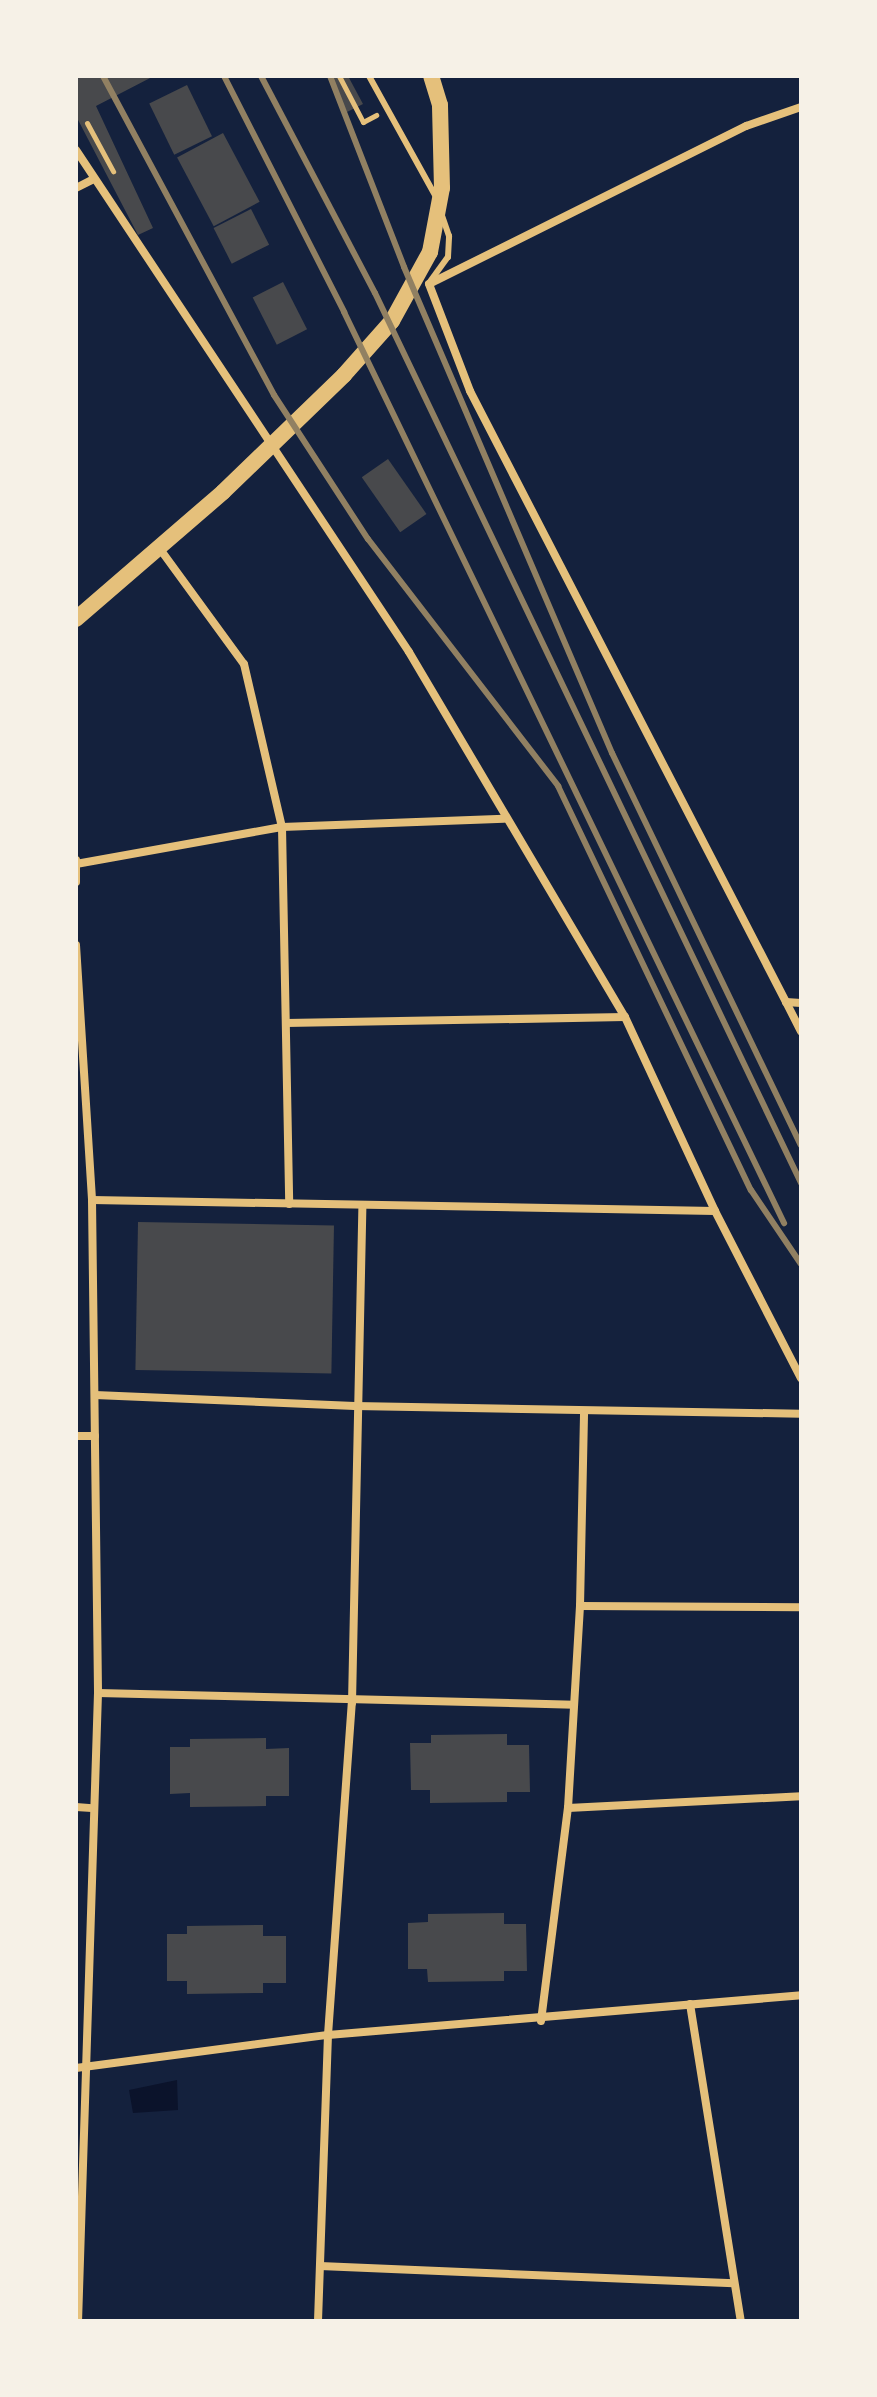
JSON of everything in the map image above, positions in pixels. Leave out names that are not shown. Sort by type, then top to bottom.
[{"type":"main road","points":[[76,619],[223,492],[344,375],[392,321],[430,252],[442,188],[440,105],[431,76]]},
{"type":"street","points":[[801,107],[746,126],[429,284],[470,391],[801,1031]]},
{"type":"street","points":[[76,150],[92,180],[259,433],[409,652],[504,819],[625,1017],[715,1211],[801,1378]]},
{"type":"street","points":[[76,188],[92,180]]},
{"type":"street","points":[[160,549],[244,664],[282,827],[289,1204]]},
{"type":"street","points":[[76,882],[76,862],[282,827],[504,819]]},
{"type":"street","points":[[76,945],[92,1200],[98,1693],[78,2321]]},
{"type":"street","points":[[786,1002],[801,1003]]},
{"type":"street","points":[[286,1023],[625,1017]]},
{"type":"street","points":[[92,1200],[715,1211]]},
{"type":"street","points":[[318,2321],[328,2035],[352,1703],[355,1406],[362,1205]]},
{"type":"street","points":[[95,1395],[355,1406],[801,1414]]},
{"type":"street","points":[[541,2021],[568,1808],[580,1606],[584,1411]]},
{"type":"street","points":[[76,1436],[95,1436]]},
{"type":"street","points":[[580,1606],[801,1607]]},
{"type":"street","points":[[98,1693],[352,1703],[574,1705]]},
{"type":"street","points":[[568,1808],[801,1796]]},
{"type":"street","points":[[76,1807],[92,1808]]},
{"type":"street","points":[[76,2068],[328,2035],[541,2021],[801,1995]]},
{"type":"street","points":[[690,2004],[741,2321]]},
{"type":"street","points":[[320,2266],[734,2283]]},
{"type":"lane","points":[[369,76],[435,194],[449,236],[448,257],[429,284]]},
{"type":"path","points":[[339,76],[363,122],[387,110]]},
{"type":"path","points":[[87,123],[114,172]]},
{"type":"water","points":[[177,2080],[178,2110],[133,2113],[129,2090]]},
{"type":"building","points":[[76,76],[154,76],[96,106],[153,228],[138,235],[76,116]]},
{"type":"building","points":[[328,76],[348,76],[363,104],[347,112]]},
{"type":"building","points":[[187,85],[212,136],[174,155],[149,103]]},
{"type":"building","points":[[223,133],[260,202],[214,226],[177,157]]},
{"type":"building","points":[[251,209],[269,245],[232,264],[214,228]]},
{"type":"building","points":[[283,282],[307,329],[277,345],[253,297]]},
{"type":"building","points":[[388,459],[426,514],[400,532],[362,477]]},
{"type":"building","points":[[138,1222],[334,1225],[331,1373],[135,1370]]},
{"type":"building","points":[[507,1734],[507,1745],[529,1745],[530,1792],[507,1792],[507,1802],[430,1803],[430,1790],[411,1790],[410,1743],[431,1743],[431,1735]]},
{"type":"building","points":[[266,1738],[266,1749],[289,1748],[289,1796],[266,1796],[266,1806],[190,1807],[190,1793],[170,1794],[170,1747],[190,1747],[190,1739]]},
{"type":"building","points":[[504,1913],[504,1924],[526,1924],[527,1971],[504,1971],[504,1981],[428,1982],[427,1969],[408,1969],[408,1923],[428,1922],[428,1914]]},
{"type":"building","points":[[263,1925],[263,1936],[286,1936],[286,1983],[263,1983],[263,1993],[187,1994],[187,1981],[167,1981],[167,1934],[187,1934],[187,1926]]},
{"type":"railway","points":[[103,76],[274,395],[368,539],[558,786],[751,1190],[801,1264]]},
{"type":"railway","points":[[224,76],[344,312],[784,1223]]},
{"type":"railway","points":[[261,76],[375,293],[801,1183]]},
{"type":"railway","points":[[330,76],[404,267],[612,753],[801,1145]]}]
